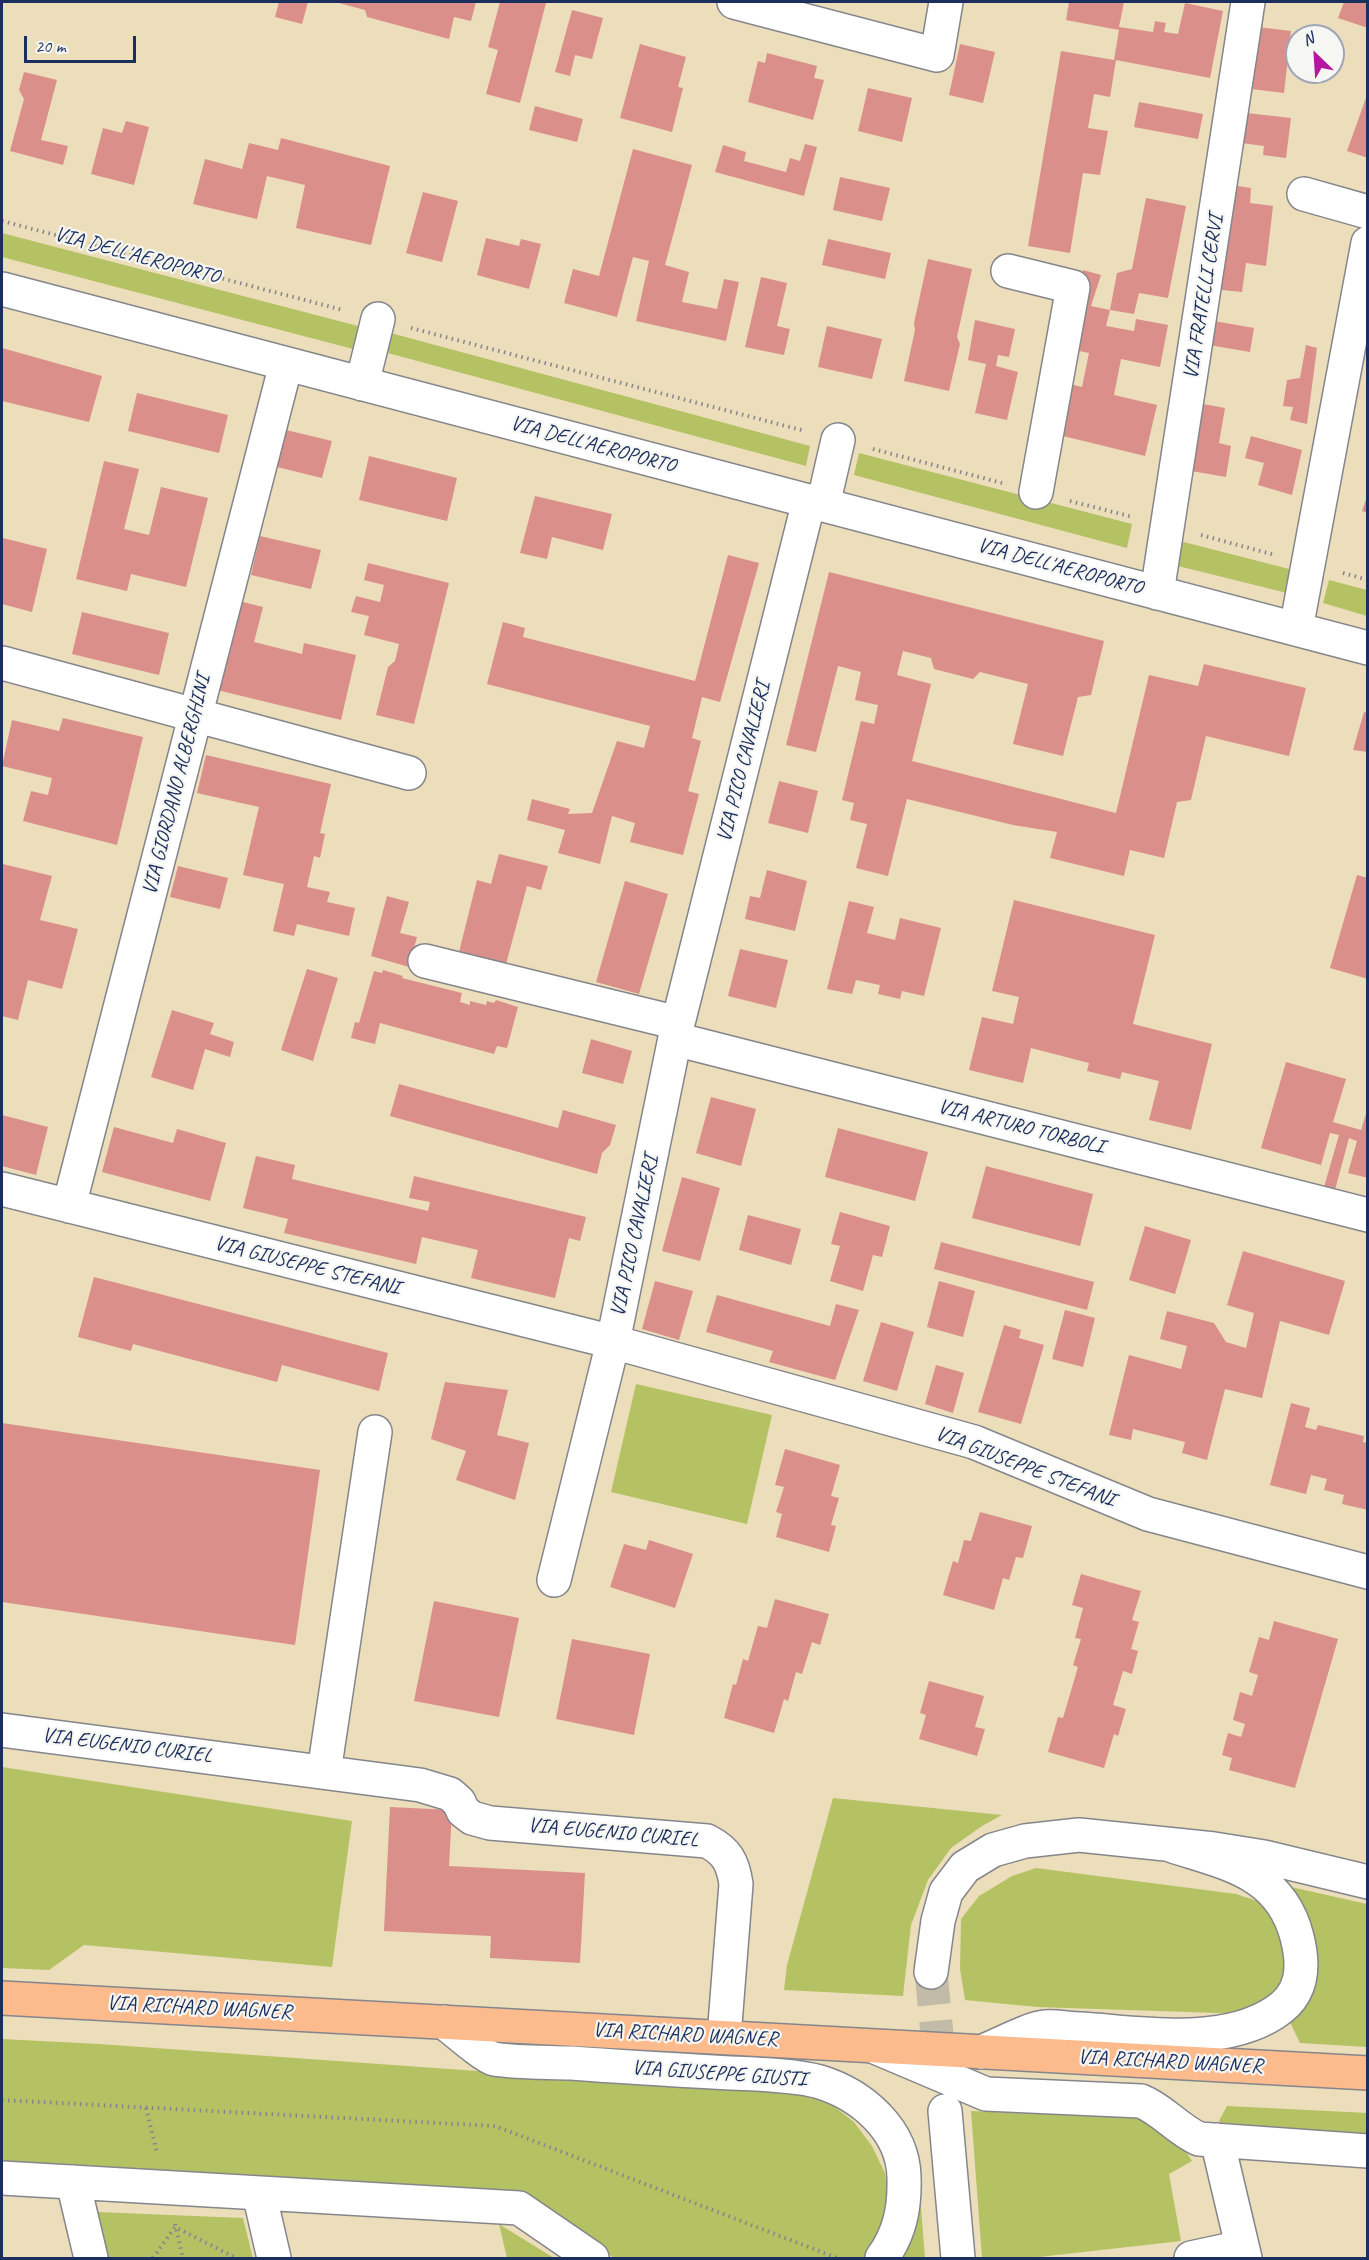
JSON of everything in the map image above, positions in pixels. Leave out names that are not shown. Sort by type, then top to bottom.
[{"type":"main road","name":"VIA RICHARD WAGNER","points":[[2,1998],[1368,2073]]},
{"type":"street","points":[[734,2],[937,55],[946,2]]},
{"type":"street","name":"VIA FRATELLI CERVI","points":[[1157,593],[1169,527],[1248,2]]},
{"type":"street","points":[[1304,194],[1368,212]]},
{"type":"street","points":[[1296,629],[1368,243]]},
{"type":"street","points":[[1008,271],[1073,287],[1036,492]]},
{"type":"street","name":"VIA DELL'AEROPORTO","points":[[2,290],[1368,648]]},
{"type":"street","points":[[362,384],[378,319]]},
{"type":"street","name":"VIA GIORDANO ALBERGHINI","points":[[69,1206],[286,364]]},
{"type":"street","points":[[816,503],[838,440]]},
{"type":"street","name":"VIA PICO CAVALIERI","points":[[613,1342],[677,1031],[816,503]]},
{"type":"street","points":[[2,663],[409,773]]},
{"type":"street","points":[[425,962],[677,1031]]},
{"type":"street","name":"VIA ARTURO TORBOLI","points":[[677,1031],[1368,1215]]},
{"type":"street","name":"VIA GIUSEPPE STEFANI","points":[[2,1189],[613,1342],[974,1442],[1148,1514],[1368,1572]]},
{"type":"street","points":[[554,1580],[613,1342]]},
{"type":"street","points":[[324,1772],[375,1432]]},
{"type":"street","name":"VIA EUGENIO CURIEL","points":[[2,1730],[437,1788],[450,1794],[472,1818],[490,1823],[696,1839],[719,1846],[732,1863],[736,1884],[724,2037]]},
{"type":"street","points":[[931,1972],[938,1921],[946,1892],[965,1866],[993,1850],[1025,1841],[1079,1834],[1167,1844],[1263,1857],[1368,1882]]},
{"type":"street","points":[[981,2052],[1043,2027],[1160,2034],[1219,2033],[1241,2029],[1264,2019],[1280,2009],[1295,1995],[1300,1976],[1300,1956],[1291,1918],[1281,1900],[1265,1883],[1243,1870],[1167,1844]]},
{"type":"street","name":"VIA GIUSEPPE GIUSTI","points":[[444,2022],[492,2059],[758,2074],[818,2081],[843,2091],[863,2103],[880,2118],[894,2138],[904,2165],[901,2219],[893,2243],[882,2259]]},
{"type":"street","points":[[872,2045],[986,2094],[1141,2101],[1164,2114],[1186,2133],[1208,2139],[1368,2151]]},
{"type":"street","points":[[945,2111],[958,2259]]},
{"type":"street","points":[[1191,2259],[1244,2253],[1208,2139]]},
{"type":"street","points":[[2,2178],[519,2208],[592,2259]]},
{"type":"street","points":[[73,2182],[91,2259]]},
{"type":"street","points":[[259,2193],[274,2259]]},
{"type":"path","name":"VIA DELL'AEROPORTO","points":[[2,221],[1368,580]]},
{"type":"path","points":[[2,2100],[495,2126],[837,2259]]},
{"type":"path","points":[[146,2108],[166,2187]]},
{"type":"path","points":[[153,2259],[175,2227],[237,2259]]},
{"type":"green space","points":[[2,233],[358,326],[353,349],[2,257]]},
{"type":"green space","points":[[387,332],[810,446],[806,466],[384,352]]},
{"type":"green space","points":[[859,453],[1132,524],[1127,548],[854,475]]},
{"type":"green space","points":[[1176,540],[1293,570],[1287,593],[1170,564]]},
{"type":"green space","points":[[1329,580],[1367,590],[1367,616],[1323,603]]},
{"type":"green space","points":[[636,1384],[772,1415],[747,1524],[611,1492]]},
{"type":"green space","points":[[2,1767],[352,1821],[332,1967],[84,1945],[49,1970],[2,1968]]},
{"type":"green space","points":[[833,1798],[1002,1815],[951,1848],[928,1880],[911,1925],[903,1996],[784,1990],[787,1965]]},
{"type":"green space","points":[[1036,1868],[1236,1894],[1256,1901],[1268,1910],[1281,1938],[1284,1960],[1282,1977],[1268,1999],[1248,2014],[1037,2007],[965,2000],[960,1969],[961,1919],[979,1896],[1012,1876]]},
{"type":"green space","points":[[1282,1885],[1367,1904],[1367,2047],[1300,2043],[1290,2022],[1311,1996],[1315,1948],[1307,1912]]},
{"type":"green space","points":[[2,2039],[799,2094],[831,2104],[854,2122],[872,2146],[885,2173],[890,2205],[886,2236],[866,2258],[614,2258],[558,2221],[2,2164]]},
{"type":"green space","points":[[1227,2106],[1367,2113],[1367,2142],[1228,2132],[1219,2121]]},
{"type":"green space","points":[[971,2111],[1142,2118],[1178,2138],[1192,2161],[1169,2174],[1181,2241],[1038,2258],[982,2258]]},
{"type":"green space","points":[[920,2195],[925,2258],[900,2258]]},
{"type":"green space","points":[[97,2212],[243,2218],[253,2258],[109,2258]]},
{"type":"green space","points":[[499,2224],[554,2258],[507,2258]]},
{"type":"building","points":[[279,2],[308,2],[302,24],[275,17]]},
{"type":"building","points":[[335,2],[476,2],[471,21],[454,17],[449,39],[367,17],[365,10]]},
{"type":"building","points":[[500,2],[546,3],[520,103],[486,94],[498,50],[488,47]]},
{"type":"building","points":[[1069,2],[1124,2],[1119,27],[1153,32],[1155,21],[1166,23],[1164,32],[1178,34],[1185,3],[1223,11],[1210,78],[1116,60],[1110,97],[1094,94],[1088,128],[1108,131],[1100,175],[1083,173],[1070,253],[1028,246],[1061,51],[1114,60],[1119,30],[1066,20]]},
{"type":"building","points":[[1344,2],[1368,2],[1368,28],[1338,18]]},
{"type":"building","points":[[572,10],[603,18],[592,59],[575,55],[570,76],[555,72]]},
{"type":"building","points":[[1250,26],[1285,30],[1284,93],[1243,88]]},
{"type":"building","points":[[640,44],[686,57],[678,87],[683,88],[672,132],[620,118]]},
{"type":"building","points":[[960,44],[995,52],[983,103],[949,95]]},
{"type":"building","points":[[767,53],[817,66],[814,78],[824,80],[813,120],[748,102],[758,61],[765,63]]},
{"type":"building","points":[[24,72],[57,80],[41,140],[68,146],[63,165],[10,151],[24,99],[19,90]]},
{"type":"building","points":[[868,88],[912,98],[902,142],[858,131]]},
{"type":"building","points":[[1368,95],[1368,158],[1347,151]]},
{"type":"building","points":[[1139,102],[1203,114],[1198,139],[1134,127]]},
{"type":"building","points":[[535,106],[583,119],[577,142],[529,130]]},
{"type":"building","points":[[1238,112],[1291,118],[1286,158],[1263,155],[1264,146],[1234,142]]},
{"type":"building","points":[[126,121],[149,127],[134,185],[91,174],[103,128],[122,133]]},
{"type":"building","points":[[281,138],[390,166],[371,245],[296,228],[305,185],[267,176],[257,219],[193,204],[205,159],[242,169],[249,143],[278,150]]},
{"type":"building","points":[[805,144],[817,147],[804,196],[715,172],[723,145],[746,152],[744,161],[786,172],[790,158],[800,161]]},
{"type":"building","points":[[633,149],[692,165],[665,265],[689,272],[682,302],[717,309],[724,279],[739,282],[726,341],[636,321],[649,261],[633,257],[617,317],[564,303],[573,269],[599,276]]},
{"type":"building","points":[[840,177],[890,188],[882,221],[833,210]]},
{"type":"building","points":[[1225,184],[1251,188],[1250,203],[1273,206],[1266,266],[1246,263],[1242,292],[1212,289]]},
{"type":"building","points":[[423,192],[458,201],[442,262],[406,253]]},
{"type":"building","points":[[1146,198],[1186,206],[1168,298],[1139,293],[1134,314],[1110,310],[1117,273],[1132,269]]},
{"type":"building","points":[[486,238],[519,246],[521,239],[541,244],[529,289],[477,275]]},
{"type":"building","points":[[828,239],[891,253],[885,279],[822,265]]},
{"type":"building","points":[[928,259],[972,269],[957,337],[960,344],[949,391],[904,381]]},
{"type":"building","points":[[1083,270],[1101,275],[1091,306],[1110,310],[1106,326],[1134,331],[1136,319],[1168,325],[1160,367],[1121,359],[1114,395],[1157,405],[1145,456],[1059,435],[1070,384],[1082,387],[1089,353],[1069,349],[1071,302]]},
{"type":"building","points":[[761,277],[787,283],[777,326],[790,329],[784,355],[745,347]]},
{"type":"building","points":[[975,320],[1015,329],[1009,357],[998,355],[996,366],[1018,372],[1007,420],[975,413],[986,364],[968,360]]},
{"type":"building","points":[[1214,321],[1254,328],[1250,352],[1209,345]]},
{"type":"building","points":[[827,326],[882,339],[872,379],[818,367]]},
{"type":"building","points":[[1306,345],[1317,348],[1307,424],[1290,420],[1293,407],[1283,406],[1287,380],[1300,378]]},
{"type":"building","points":[[2,348],[102,376],[89,422],[2,401]]},
{"type":"building","points":[[137,393],[228,415],[219,453],[128,431]]},
{"type":"building","points":[[1192,402],[1225,408],[1219,443],[1231,446],[1226,477],[1180,469]]},
{"type":"building","points":[[286,430],[332,441],[322,478],[277,467]]},
{"type":"building","points":[[1251,436],[1302,450],[1292,495],[1258,485],[1264,463],[1245,458]]},
{"type":"building","points":[[369,456],[457,478],[447,521],[359,500]]},
{"type":"building","points":[[104,461],[139,469],[124,529],[149,535],[161,487],[208,498],[186,587],[131,574],[127,591],[76,579]]},
{"type":"building","points":[[1368,494],[1368,513],[1362,511]]},
{"type":"building","points":[[535,496],[612,514],[603,550],[552,537],[547,559],[520,553]]},
{"type":"building","points":[[260,536],[321,550],[311,589],[251,575]]},
{"type":"building","points":[[3,538],[47,549],[32,612],[2,604]]},
{"type":"building","points":[[728,555],[759,563],[720,702],[702,697],[692,738],[701,741],[688,791],[699,794],[683,855],[630,842],[635,823],[612,816],[600,864],[558,853],[565,830],[527,820],[532,799],[570,809],[568,814],[592,813],[617,741],[644,748],[650,726],[487,684],[503,622],[525,628],[523,637],[695,681]]},
{"type":"building","points":[[368,563],[449,583],[414,724],[376,715],[388,667],[395,661],[399,644],[364,635],[369,616],[351,612],[356,596],[380,602],[384,585],[364,580]]},
{"type":"building","points":[[829,572],[1104,641],[1091,695],[1078,697],[1063,756],[1013,744],[1028,684],[980,672],[973,679],[934,669],[931,658],[903,651],[897,675],[931,684],[912,761],[1116,813],[1149,675],[1198,686],[1204,664],[1306,688],[1289,756],[1206,736],[1191,800],[1177,802],[1164,858],[1130,850],[1124,876],[1050,858],[1057,832],[1013,825],[907,799],[888,876],[856,868],[867,824],[850,820],[854,803],[842,800],[861,721],[874,724],[878,705],[855,700],[861,672],[838,666],[816,752],[786,745]]},
{"type":"building","points":[[239,601],[263,607],[254,642],[302,654],[304,643],[356,655],[341,720],[217,690]]},
{"type":"building","points":[[82,612],[169,633],[159,675],[72,654]]},
{"type":"building","points":[[1364,712],[1368,713],[1368,752],[1353,750]]},
{"type":"building","points":[[63,718],[143,737],[117,845],[23,821],[31,791],[48,795],[52,778],[2,766],[12,720],[59,731]]},
{"type":"building","points":[[206,755],[331,784],[320,833],[325,834],[320,858],[314,856],[307,887],[330,892],[327,902],[355,908],[349,936],[297,924],[294,936],[273,931],[284,884],[243,875],[259,807],[197,793]]},
{"type":"building","points":[[779,781],[818,791],[808,833],[768,823]]},
{"type":"building","points":[[499,854],[548,866],[541,890],[527,886],[506,964],[459,952],[477,880],[491,884]]},
{"type":"building","points":[[3,864],[52,876],[40,920],[78,929],[62,989],[28,980],[18,1020],[2,1016]]},
{"type":"building","points":[[178,866],[228,878],[220,909],[170,897]]},
{"type":"building","points":[[767,870],[807,881],[795,931],[745,919],[750,896],[760,898]]},
{"type":"building","points":[[1357,875],[1368,878],[1368,979],[1330,968]]},
{"type":"building","points":[[625,881],[668,894],[639,994],[596,982]]},
{"type":"building","points":[[387,896],[409,902],[400,933],[417,937],[409,967],[371,956]]},
{"type":"building","points":[[1014,900],[1155,935],[1133,1024],[1212,1044],[1191,1130],[1149,1120],[1159,1081],[1122,1072],[1120,1079],[1087,1071],[1089,1063],[1031,1048],[1023,1083],[969,1070],[982,1017],[1013,1024],[1019,997],[992,991]]},
{"type":"building","points":[[849,901],[874,907],[867,933],[895,940],[900,918],[941,928],[924,996],[902,991],[900,999],[878,994],[880,985],[856,980],[852,994],[827,989]]},
{"type":"building","points":[[740,949],[788,960],[776,1008],[728,996]]},
{"type":"building","points":[[307,969],[338,978],[313,1061],[281,1050]]},
{"type":"building","points":[[383,970],[403,976],[402,978],[462,993],[460,1002],[470,1005],[470,1001],[486,1005],[487,1001],[494,1003],[496,1000],[518,1007],[507,1048],[497,1046],[494,1054],[380,1023],[375,1044],[351,1038],[355,1022],[359,1023],[374,971],[382,973]]},
{"type":"building","points":[[172,1010],[214,1023],[210,1034],[234,1042],[230,1057],[205,1049],[193,1090],[151,1077]]},
{"type":"building","points":[[591,1039],[632,1051],[623,1084],[582,1073]]},
{"type":"building","points":[[1286,1062],[1346,1079],[1333,1122],[1361,1130],[1368,1107],[1368,1178],[1348,1173],[1357,1141],[1349,1138],[1335,1190],[1324,1187],[1339,1135],[1330,1133],[1321,1165],[1261,1148]]},
{"type":"building","points":[[399,1084],[558,1128],[563,1110],[616,1125],[610,1145],[602,1153],[597,1174],[390,1116]]},
{"type":"building","points":[[711,1097],[756,1109],[741,1166],[696,1153]]},
{"type":"building","points":[[2,1115],[48,1127],[36,1175],[2,1166]]},
{"type":"building","points":[[114,1127],[173,1143],[177,1129],[226,1143],[210,1201],[102,1172]]},
{"type":"building","points":[[838,1128],[928,1152],[915,1201],[825,1177]]},
{"type":"building","points":[[256,1156],[295,1165],[292,1179],[428,1211],[430,1202],[409,1198],[414,1176],[586,1217],[580,1241],[569,1238],[555,1298],[471,1278],[478,1250],[422,1237],[416,1264],[284,1233],[288,1219],[243,1208]]},
{"type":"building","points":[[986,1166],[1093,1194],[1080,1246],[972,1218]]},
{"type":"building","points":[[682,1177],[720,1188],[700,1261],[662,1251]]},
{"type":"building","points":[[840,1212],[890,1226],[882,1257],[873,1255],[863,1291],[830,1281],[840,1246],[831,1244]]},
{"type":"building","points":[[748,1215],[801,1229],[791,1265],[739,1250]]},
{"type":"building","points":[[1145,1226],[1191,1240],[1175,1294],[1129,1280]]},
{"type":"building","points":[[941,1242],[1094,1282],[1087,1310],[934,1269]]},
{"type":"building","points":[[1243,1251],[1345,1281],[1329,1335],[1280,1321],[1262,1398],[1225,1389],[1207,1460],[1182,1453],[1185,1442],[1133,1429],[1131,1440],[1109,1435],[1129,1355],[1181,1369],[1187,1346],[1160,1339],[1167,1311],[1214,1323],[1226,1342],[1246,1348],[1254,1313],[1227,1305]]},
{"type":"building","points":[[94,1277],[388,1353],[379,1391],[282,1365],[277,1382],[133,1344],[131,1351],[78,1337]]},
{"type":"building","points":[[655,1281],[693,1291],[679,1340],[642,1329]]},
{"type":"building","points":[[939,1281],[975,1291],[963,1337],[927,1327]]},
{"type":"building","points":[[717,1295],[830,1326],[836,1304],[859,1310],[835,1380],[769,1362],[773,1351],[706,1332]]},
{"type":"building","points":[[1065,1310],[1095,1318],[1083,1367],[1052,1359]]},
{"type":"building","points":[[881,1322],[914,1332],[897,1391],[863,1381]]},
{"type":"building","points":[[1004,1325],[1021,1330],[1019,1338],[1044,1345],[1021,1424],[978,1412]]},
{"type":"building","points":[[936,1365],[964,1373],[953,1413],[925,1404]]},
{"type":"building","points":[[445,1382],[508,1390],[497,1435],[529,1443],[515,1500],[456,1480],[466,1451],[431,1439]]},
{"type":"building","points":[[1291,1403],[1310,1408],[1305,1427],[1316,1430],[1318,1425],[1364,1436],[1363,1442],[1368,1443],[1368,1510],[1342,1504],[1344,1495],[1324,1490],[1327,1479],[1311,1475],[1306,1494],[1270,1485]]},
{"type":"building","points":[[2,1423],[320,1470],[295,1645],[2,1602]]},
{"type":"building","points":[[785,1449],[840,1465],[831,1496],[839,1498],[831,1525],[836,1526],[829,1552],[776,1537],[782,1514],[776,1512],[784,1487],[775,1485]]},
{"type":"building","points":[[980,1512],[1032,1526],[1023,1558],[1016,1557],[1009,1580],[1003,1578],[994,1610],[943,1595],[953,1561],[958,1563],[964,1540],[971,1541]]},
{"type":"building","points":[[649,1540],[693,1554],[675,1608],[610,1587],[624,1544],[646,1550]]},
{"type":"building","points":[[1081,1574],[1141,1591],[1132,1620],[1139,1622],[1131,1649],[1138,1651],[1132,1674],[1123,1671],[1113,1705],[1126,1709],[1118,1736],[1114,1734],[1104,1768],[1048,1752],[1058,1717],[1063,1718],[1078,1667],[1073,1665],[1081,1639],[1075,1638],[1083,1608],[1072,1605]]},
{"type":"building","points":[[775,1599],[829,1614],[820,1645],[812,1642],[802,1674],[796,1672],[788,1701],[784,1699],[774,1733],[724,1718],[733,1684],[736,1685],[743,1659],[748,1661],[758,1626],[767,1628]]},
{"type":"building","points":[[434,1601],[519,1618],[499,1717],[414,1701]]},
{"type":"building","points":[[1274,1621],[1338,1639],[1295,1788],[1229,1770],[1232,1758],[1222,1755],[1228,1733],[1241,1737],[1245,1724],[1233,1720],[1240,1692],[1252,1696],[1258,1675],[1249,1672],[1259,1637],[1269,1640]]},
{"type":"building","points":[[572,1639],[650,1654],[634,1735],[556,1719]]},
{"type":"building","points":[[929,1681],[984,1696],[975,1727],[985,1729],[977,1756],[919,1739],[926,1715],[920,1713]]},
{"type":"building","points":[[390,1807],[452,1810],[449,1866],[585,1873],[580,1963],[490,1958],[491,1936],[384,1931]]},
{"type":"tunnel","points":[[931,1972],[941,2076]]}]
